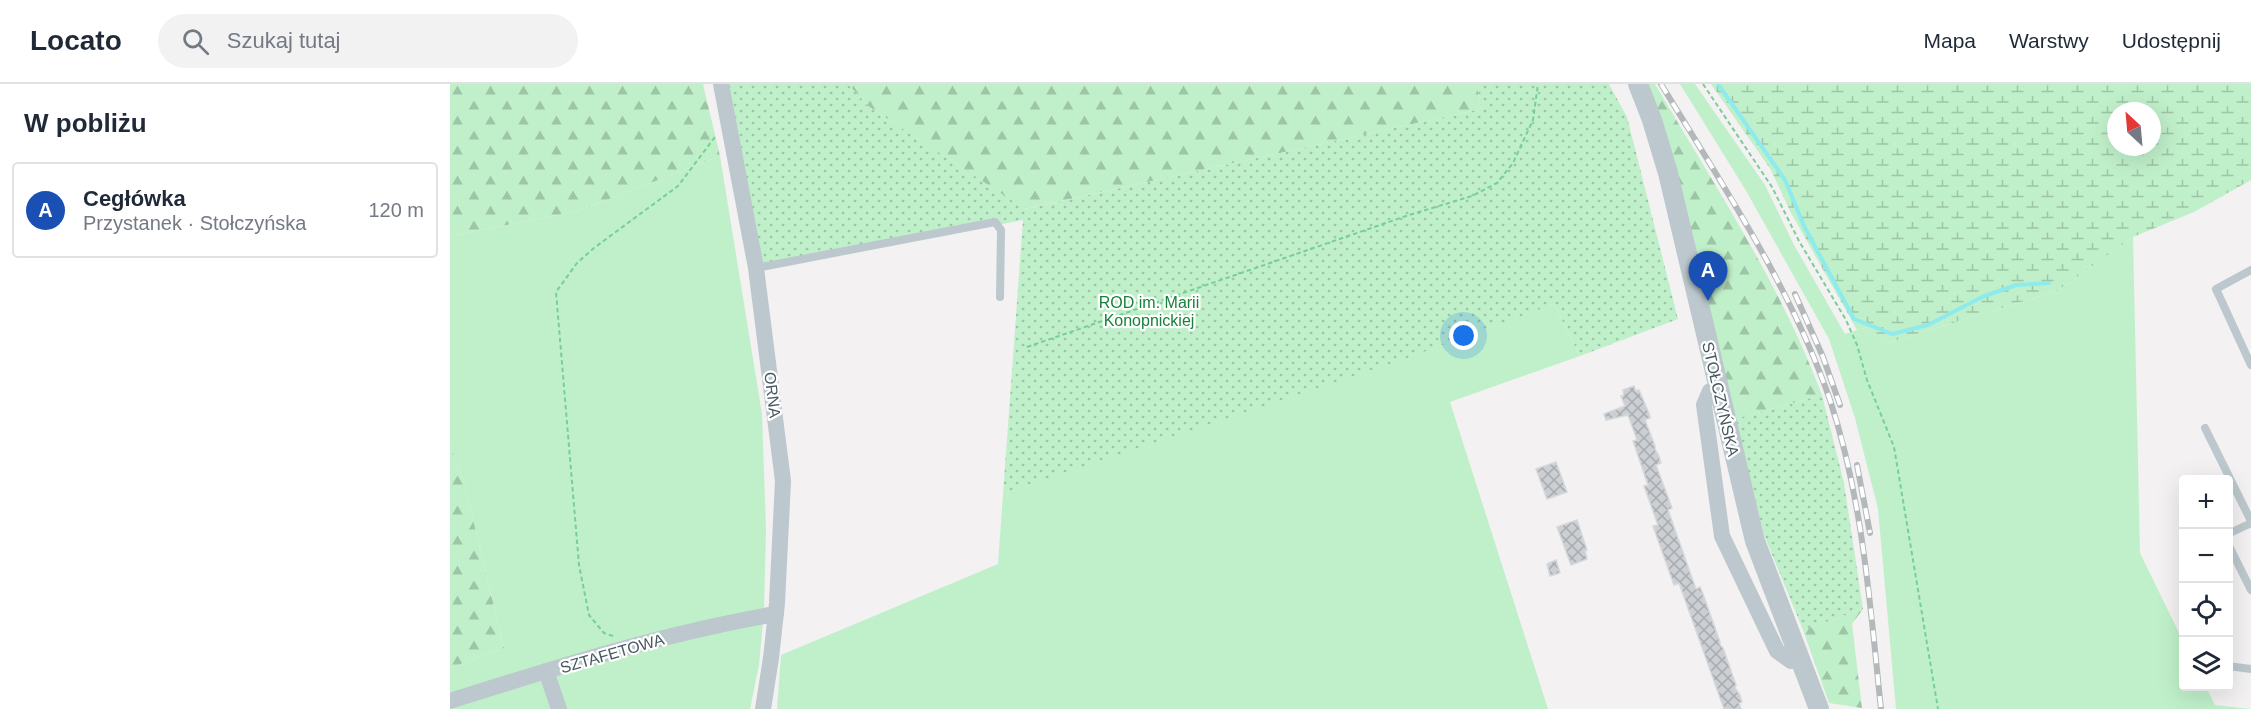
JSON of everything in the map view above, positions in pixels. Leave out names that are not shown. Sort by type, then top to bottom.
[{"type":"street","name":"ORNA","points":[[721,84],[756,268],[783,481],[776,614],[763,709]]},
{"type":"street","name":"STOŁCZYŃSKA","points":[[1638,84],[1668,173],[1755,541],[1819,709]]},
{"type":"street","points":[[1719,388],[1710,391],[1704,405],[1722,536],[1777,651],[1791,661],[1800,659]]},
{"type":"street","name":"SZTAFETOWA","points":[[450,701],[635,645],[727,622],[776,614]]},
{"type":"street","points":[[546,671],[559,709]]},
{"type":"lane","points":[[756,268],[995,222],[1001,230],[1000,297]]},
{"type":"lane","points":[[2251,270],[2216,289],[2251,365]]},
{"type":"lane","points":[[2205,428],[2251,522],[2233,532]]},
{"type":"lane","points":[[2233,552],[2251,590]]},
{"type":"lane","points":[[2233,667],[2251,669]]},
{"type":"path","points":[[1027,347],[1398,219],[1472,196],[1497,183],[1513,163],[1533,120],[1538,84]]},
{"type":"path","points":[[1703,84],[1772,187],[1799,241],[1846,320],[1857,345],[1867,380],[1894,447],[1938,709]]},
{"type":"path","points":[[635,645],[604,633],[589,615],[579,565],[556,291],[577,263],[594,248],[678,186],[729,119]]},
{"type":"green space","points":[[450,84],[703,84],[720,156],[578,211],[450,236]]},
{"type":"green space","name":"ROD im. Marii Konopnickiej","points":[[719,84],[848,84],[868,106],[1025,209],[1481,109],[1477,84],[1609,84],[1627,117],[1678,319],[1580,356],[1554,304],[1396,362],[1003,494],[1023,220],[763,270]]},
{"type":"green space","points":[[848,84],[1477,84],[1481,109],[1024,209],[868,106]]},
{"type":"green space","points":[[1647,84],[1655,84],[1767,275],[1787,314],[1822,395],[1735,419]]},
{"type":"green space","points":[[1680,84],[1695,84],[1765,185],[1794,245],[1845,334],[1863,328],[1887,343],[2057,291],[2133,237],[2140,553],[2179,633],[2179,691],[2208,691],[2215,705],[2251,709],[1896,709],[1878,509],[1855,418],[1829,339],[1745,189]]},
{"type":"green space","points":[[1711,84],[2251,84],[2251,180],[2194,212],[2133,237],[2057,291],[1887,343],[1863,328],[1857,330],[1790,211],[1771,170]]},
{"type":"green space","points":[[720,156],[762,414],[766,530],[764,611],[759,665],[750,709],[450,709],[450,668],[504,648],[465,486],[450,444],[450,236],[578,211]]},
{"type":"green space","points":[[1554,304],[1580,356],[1450,402],[1548,709],[777,709],[781,655],[998,564],[1003,494]]},
{"type":"green space","points":[[1822,395],[1844,483],[1863,609],[1803,630],[1764,535],[1735,419]]},
{"type":"green space","points":[[450,444],[465,486],[504,648],[450,668]]},
{"type":"green space","points":[[1863,609],[1852,624],[1862,708],[1829,703],[1803,630]]},
{"type":"building","points":[[1634,386],[1636,391],[1639,390],[1650,416],[1645,420],[1661,463],[1656,465],[1672,508],[1668,510],[1696,589],[1700,587],[1723,648],[1736,685],[1735,688],[1740,695],[1741,709],[1724,709],[1679,583],[1674,585],[1653,526],[1658,525],[1644,486],[1648,485],[1633,441],[1637,440],[1628,415],[1606,420],[1604,414],[1625,406],[1621,396],[1624,395],[1623,390]]},
{"type":"building","points":[[1556,462],[1567,492],[1547,499],[1536,469]]},
{"type":"building","points":[[1577,520],[1587,550],[1585,551],[1587,559],[1571,565],[1557,527]]},
{"type":"building","points":[[1556,560],[1560,573],[1550,576],[1547,564]]},
{"type":"waterway","points":[[1718,84],[1785,180],[1804,226],[1854,319],[1892,334],[1928,325],[1982,297],[2016,285],[2049,283]]},
{"type":"railway","points":[[1661,84],[1776,277],[1796,317],[1830,400],[1858,514],[1881,709]]},
{"type":"railway","points":[[1795,294],[1823,357],[1840,405]]},
{"type":"railway","points":[[1857,465],[1870,533]]},
{"type":"place","name":"Cegłówka","points":[[1708,301]]}]
